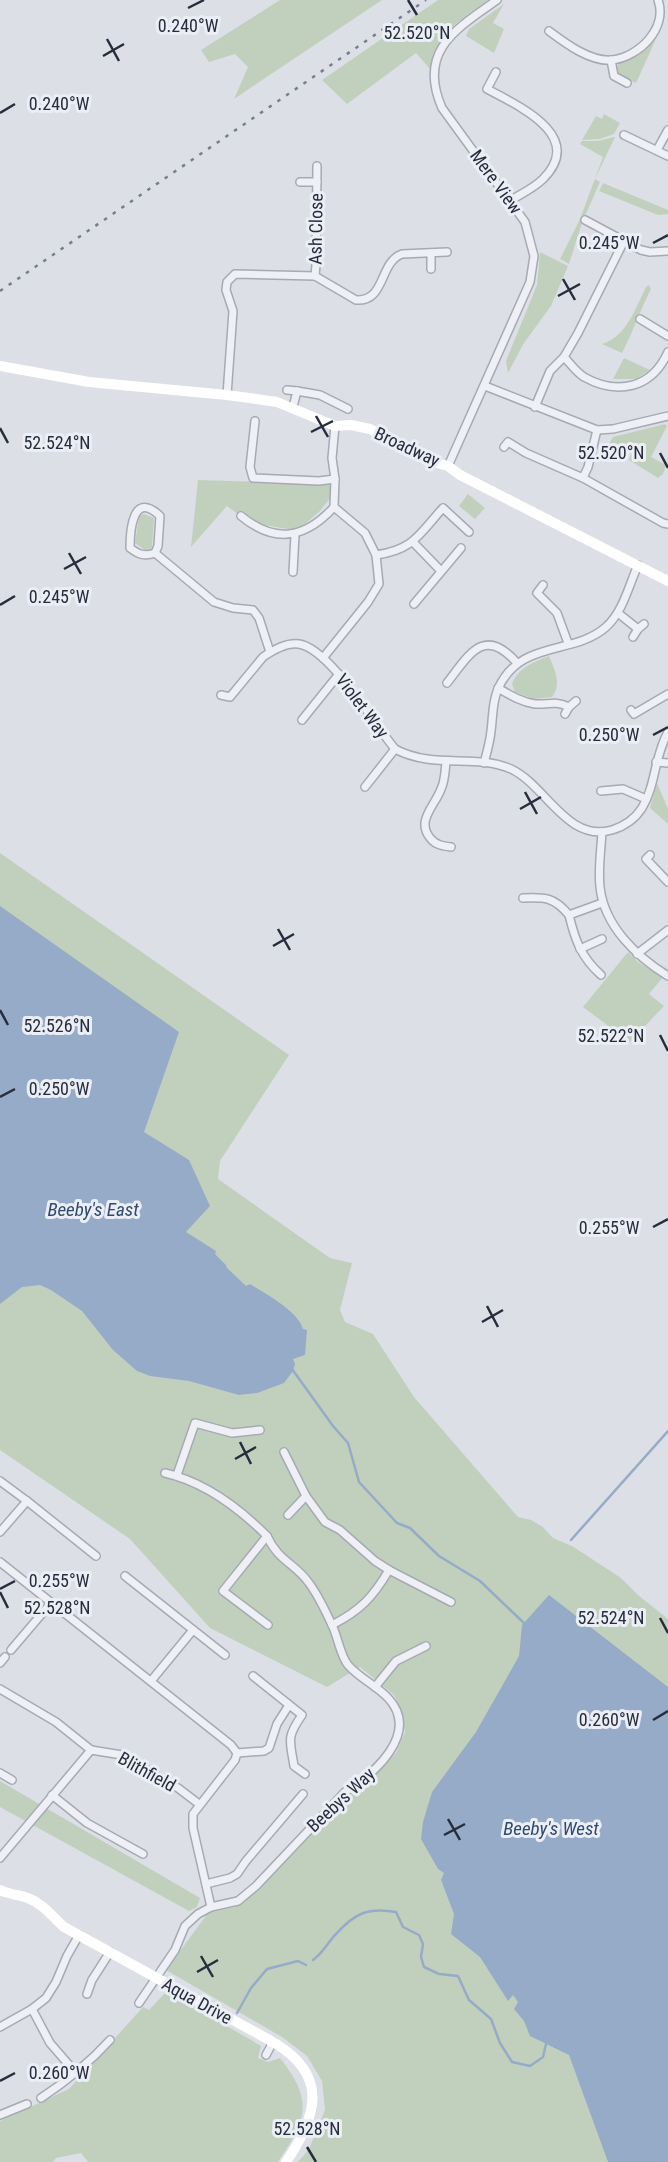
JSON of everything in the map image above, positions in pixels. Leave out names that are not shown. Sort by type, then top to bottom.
[{"type":"main road","name":"Broadway","points":[[0,366],[89,382],[261,399],[293,407],[335,426],[351,425],[370,429],[448,466],[460,475],[668,581]]},
{"type":"main road","name":"Aqua Drive","points":[[0,1890],[32,1900],[48,1910],[64,1927],[285,2049],[301,2065],[312,2086],[312,2113],[302,2139],[286,2162]]},
{"type":"street","name":"Mere View","points":[[448,466],[530,282],[534,256],[525,222],[442,108],[435,90],[437,59],[445,41],[457,28],[497,0]]},
{"type":"street","points":[[549,31],[575,49],[611,60],[636,49],[654,34],[661,21],[662,8],[658,0]]},
{"type":"street","points":[[611,60],[614,76],[627,83]]},
{"type":"street","points":[[496,72],[487,89],[542,121],[556,145],[557,157],[551,169],[541,181],[511,200]]},
{"type":"street","points":[[657,150],[668,130]]},
{"type":"street","points":[[624,135],[668,156]]},
{"type":"street","name":"Ash Close","points":[[314,276],[317,166]]},
{"type":"street","name":"Ash Close","points":[[300,182],[317,182]]},
{"type":"street","points":[[585,220],[650,252],[668,251]]},
{"type":"street","points":[[535,407],[550,371],[564,357],[624,241]]},
{"type":"street","points":[[227,395],[233,311],[226,290],[227,282],[235,274],[314,276],[356,300],[369,300],[391,261],[397,256],[446,252]]},
{"type":"street","points":[[430,253],[431,269]]},
{"type":"street","points":[[640,319],[668,336]]},
{"type":"street","points":[[564,357],[582,376],[617,387],[636,386],[652,377],[668,352]]},
{"type":"street","points":[[485,386],[597,430],[613,429],[668,416]]},
{"type":"street","points":[[287,390],[320,396],[348,409]]},
{"type":"street","points":[[293,407],[297,391]]},
{"type":"street","points":[[255,421],[250,467],[253,478],[318,481],[335,479]]},
{"type":"street","points":[[241,516],[260,530],[295,535],[308,530],[334,507],[335,479],[332,458],[335,426]]},
{"type":"street","points":[[583,478],[597,430]]},
{"type":"street","points":[[507,442],[583,478],[668,524]]},
{"type":"street","points":[[334,507],[365,533],[376,555],[392,553],[413,542],[443,508],[469,532]]},
{"type":"street","points":[[147,509],[160,516],[155,553],[148,556],[138,554],[130,548],[132,522],[139,510],[147,509]]},
{"type":"street","points":[[292,572],[295,535]]},
{"type":"street","points":[[413,542],[442,571]]},
{"type":"street","points":[[414,604],[461,548]]},
{"type":"street","points":[[155,553],[214,602],[253,610],[259,618],[270,652],[230,696],[221,695]]},
{"type":"street","name":"Violet Way","points":[[323,658],[379,584],[376,555]]},
{"type":"street","points":[[484,762],[498,688],[517,663],[591,637],[607,626],[618,612],[638,565]]},
{"type":"street","points":[[543,585],[537,593],[557,613],[568,643]]},
{"type":"street","points":[[618,612],[641,626],[633,637]]},
{"type":"street","name":"Violet Way","points":[[270,652],[288,644],[298,644],[323,658],[339,674],[395,749],[427,760],[484,762],[507,768],[517,773],[572,822],[592,831],[602,832]]},
{"type":"street","points":[[446,684],[479,647],[501,647],[517,663]]},
{"type":"street","points":[[302,720],[339,674]]},
{"type":"street","points":[[498,688],[532,704],[558,702],[570,707]]},
{"type":"street","points":[[631,710],[634,714],[668,694]]},
{"type":"street","points":[[668,732],[659,750],[646,800],[637,815],[619,828],[602,832],[600,887],[603,903],[612,922],[637,954],[668,975]]},
{"type":"street","points":[[365,787],[395,749]]},
{"type":"street","points":[[446,762],[441,790],[424,824],[426,832],[437,844],[451,846]]},
{"type":"street","points":[[656,762],[668,763]]},
{"type":"street","points":[[605,789],[623,789],[646,800]]},
{"type":"street","points":[[646,859],[668,883]]},
{"type":"street","points":[[523,898],[543,898],[561,905],[569,915],[587,963],[601,975]]},
{"type":"street","points":[[569,915],[603,903]]},
{"type":"street","points":[[637,954],[668,930]]},
{"type":"street","points":[[580,949],[602,939]]},
{"type":"street","points":[[177,1475],[195,1423],[232,1433],[260,1430]]},
{"type":"street","points":[[284,1452],[306,1496],[325,1522],[340,1530],[389,1570],[451,1602]]},
{"type":"street","name":"Beebys Way","points":[[139,2003],[175,1950],[185,1926],[211,1907],[238,1901],[256,1886],[345,1792],[362,1782],[385,1757],[399,1733],[400,1718],[390,1700],[347,1664],[332,1625],[309,1583],[281,1558],[267,1536],[208,1488],[165,1473]]},
{"type":"street","points":[[0,1481],[96,1556]]},
{"type":"street","points":[[288,1515],[306,1496]]},
{"type":"street","points":[[0,1532],[26,1501]]},
{"type":"street","points":[[267,1536],[223,1591],[268,1625]]},
{"type":"street","points":[[0,1562],[231,1745],[237,1754]]},
{"type":"street","points":[[332,1625],[360,1609],[378,1589],[389,1570]]},
{"type":"street","points":[[125,1576],[225,1655]]},
{"type":"street","points":[[11,1650],[51,1603]]},
{"type":"street","points":[[151,1681],[192,1630]]},
{"type":"street","points":[[375,1687],[396,1661],[426,1646]]},
{"type":"street","points":[[253,1676],[302,1715],[289,1737],[294,1766],[305,1774]]},
{"type":"street","points":[[0,1689],[56,1722],[91,1750],[0,1858]]},
{"type":"street","points":[[237,1754],[269,1748],[276,1724],[289,1706]]},
{"type":"street","name":"Blithfield","points":[[91,1750],[122,1755],[200,1804]]},
{"type":"street","points":[[211,1907],[192,1823],[193,1814],[237,1754]]},
{"type":"street","points":[[0,1773],[12,1780]]},
{"type":"street","points":[[206,1884],[237,1874],[303,1794]]},
{"type":"street","points":[[52,1795],[87,1823],[143,1854]]},
{"type":"street","points":[[1,2025],[47,1998],[79,1935]]},
{"type":"street","points":[[87,1994],[92,1980],[110,1952]]},
{"type":"street","points":[[32,2009],[50,2043],[76,2073]]},
{"type":"street","points":[[41,2098],[90,2062],[110,2040]]},
{"type":"street","points":[[266,2055],[273,2042]]},
{"type":"street","points":[[0,2115],[27,2104]]},
{"type":"green space","points":[[280,0],[382,0],[234,99],[248,67],[235,54],[209,62],[201,50]]},
{"type":"green space","points":[[438,0],[488,0],[459,21],[445,36],[430,69],[416,53],[347,104],[322,80]]},
{"type":"green space","points":[[504,4],[493,23],[504,29],[494,53],[466,36],[469,29]]},
{"type":"green space","points":[[656,39],[636,83],[621,77],[616,69],[620,62],[644,50]]},
{"type":"green space","points":[[604,114],[620,123],[614,134],[600,139],[582,140],[596,116],[602,119]]},
{"type":"green space","points":[[615,137],[595,179],[600,182],[582,223],[569,264],[560,259],[580,219],[603,157],[580,144],[582,141]]},
{"type":"green space","points":[[603,183],[668,210],[668,214],[658,215],[599,191]]},
{"type":"green space","points":[[540,252],[568,266],[551,306],[524,343],[508,373],[506,361],[537,285]]},
{"type":"green space","points":[[649,285],[651,289],[622,353],[602,344],[618,335],[624,328]]},
{"type":"green space","points":[[624,358],[650,370],[636,379],[613,379]]},
{"type":"green space","points":[[665,424],[667,426],[651,457],[666,465],[663,474],[658,478],[629,460],[631,454],[609,444],[613,437]]},
{"type":"green space","points":[[198,480],[332,484],[331,497],[320,511],[294,530],[258,524],[243,511],[239,515],[227,506],[191,547]]},
{"type":"green space","points":[[468,494],[485,508],[475,519],[459,506]]},
{"type":"green space","points":[[144,514],[154,518],[152,548],[145,550],[135,543],[139,516]]},
{"type":"green space","points":[[549,656],[557,682],[552,697],[534,699],[515,692],[512,684],[518,674],[532,663]]},
{"type":"green space","points":[[657,783],[668,809],[668,824],[650,808]]},
{"type":"green space","points":[[0,853],[289,1055],[220,1161],[218,1179],[330,1258],[352,1263],[340,1310],[345,1322],[373,1334],[414,1397],[518,1517],[543,1527],[553,1538],[572,1546],[621,1578],[668,1619],[668,2162],[298,2162],[309,2149],[325,2110],[322,2081],[307,2056],[282,2037],[166,1970],[208,1913],[236,1907],[322,1820],[335,1813],[334,1807],[350,1791],[366,1782],[396,1753],[405,1732],[402,1712],[394,1695],[360,1667],[327,1687],[210,1628],[130,1539],[0,1450]]},
{"type":"green space","points":[[628,952],[638,962],[663,977],[649,994],[664,1006],[630,1042],[583,1007]]},
{"type":"green space","points":[[0,1781],[200,1898],[197,1907],[189,1911],[0,1807]]},
{"type":"green space","points":[[167,1991],[261,2046],[258,2058],[268,2062],[280,2058],[291,2073],[302,2098],[303,2110],[295,2134],[278,2162],[88,2162],[81,2153],[56,2158],[53,2162],[0,2162],[0,2121],[69,2089],[143,2007],[149,2010]]},
{"type":"water","name":"Beeby's East","points":[[0,906],[179,1032],[144,1132],[189,1160],[210,1206],[186,1232],[216,1251],[215,1254],[227,1268],[246,1286],[250,1284],[281,1304],[295,1316],[303,1329],[307,1330],[305,1355],[293,1359],[293,1371],[284,1383],[257,1393],[239,1395],[189,1381],[150,1376],[137,1371],[113,1350],[82,1311],[51,1290],[40,1285],[22,1287],[0,1304]]},
{"type":"water","name":"Beeby's West","points":[[549,1595],[668,1687],[668,2162],[608,2162],[569,2055],[530,2036],[524,2021],[514,2009],[518,2002],[513,1995],[508,2001],[480,1957],[451,1934],[454,1914],[441,1880],[444,1873],[438,1869],[421,1839],[432,1792],[476,1732],[519,1656],[522,1625]]},
{"type":"waterway","points":[[292,1369],[348,1443],[359,1482],[397,1523],[410,1528],[439,1556],[480,1581],[525,1624]]},
{"type":"waterway","points":[[571,1540],[668,1431]]},
{"type":"waterway","points":[[313,1960],[356,1916],[377,1910],[396,1912],[403,1927],[419,1935],[423,1944],[421,1957],[424,1967],[439,1974],[458,1976],[469,2000],[491,2019],[500,2043],[512,2062],[530,2066],[543,2057],[546,2044]]},
{"type":"waterway","points":[[237,2013],[251,1988],[267,1969],[298,1961],[306,1965]]},
{"type":"railway","points":[[0,291],[426,0]]}]
